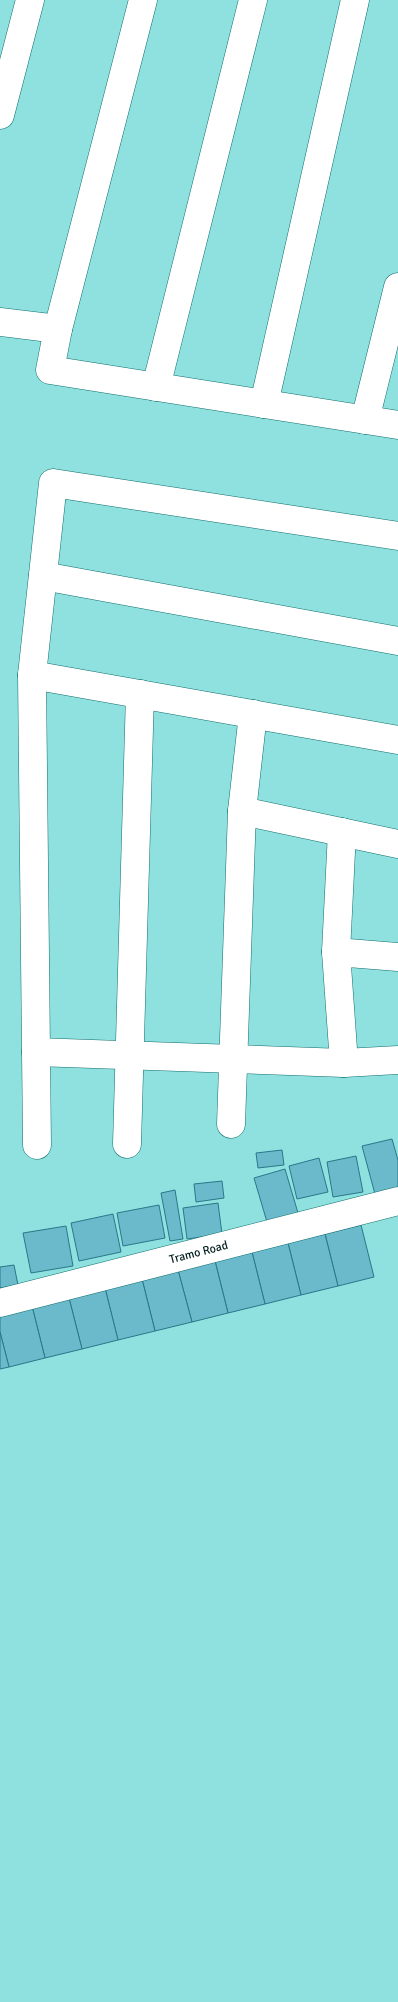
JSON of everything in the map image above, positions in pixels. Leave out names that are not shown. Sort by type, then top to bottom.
[{"type":"street","points":[[0,115],[30,0]]},
{"type":"street","points":[[143,0],[58,329],[50,370],[398,425]]},
{"type":"street","points":[[156,387],[252,0]]},
{"type":"street","points":[[264,404],[355,0]]},
{"type":"street","points":[[365,420],[398,287]]},
{"type":"street","points":[[0,322],[58,329]]},
{"type":"street","points":[[37,1146],[32,675],[53,482],[398,536]]},
{"type":"street","points":[[43,576],[398,641]]},
{"type":"street","points":[[32,675],[398,740]]},
{"type":"street","points":[[127,1144],[140,694]]},
{"type":"street","points":[[232,1124],[242,811],[253,714]]},
{"type":"street","points":[[242,811],[398,844]]},
{"type":"street","points":[[342,832],[336,952],[344,1063]]},
{"type":"street","points":[[336,952],[398,957]]},
{"type":"street","points":[[36,1052],[344,1063],[398,1060]]},
{"type":"street","name":"Tramo Road","points":[[0,1303],[398,1201]]},
{"type":"building","points":[[392,1139],[398,1160],[398,1189],[375,1194],[362,1146]]},
{"type":"building","points":[[282,1150],[284,1165],[258,1168],[256,1153]]},
{"type":"building","points":[[356,1156],[363,1192],[333,1197],[327,1162]]},
{"type":"building","points":[[319,1158],[328,1192],[297,1199],[289,1166]]},
{"type":"building","points":[[285,1169],[298,1213],[267,1222],[254,1178]]},
{"type":"building","points":[[222,1181],[224,1198],[196,1202],[194,1184]]},
{"type":"building","points":[[175,1190],[183,1239],[170,1241],[161,1193]]},
{"type":"building","points":[[218,1203],[222,1234],[187,1239],[183,1208]]},
{"type":"building","points":[[159,1205],[165,1238],[123,1246],[117,1213]]},
{"type":"building","points":[[113,1214],[121,1252],[79,1261],[71,1223]]},
{"type":"building","points":[[361,1225],[374,1277],[338,1286],[325,1234]]},
{"type":"building","points":[[66,1226],[73,1266],[31,1273],[23,1233]]},
{"type":"building","points":[[325,1234],[338,1286],[301,1295],[288,1243]]},
{"type":"building","points":[[288,1243],[301,1295],[265,1304],[252,1252]]},
{"type":"building","points":[[252,1252],[265,1304],[228,1313],[215,1261]]},
{"type":"building","points":[[215,1261],[228,1313],[192,1322],[178,1270]]},
{"type":"building","points":[[14,1265],[18,1285],[0,1288],[0,1267]]},
{"type":"building","points":[[178,1270],[192,1322],[155,1331],[142,1279]]},
{"type":"building","points":[[142,1279],[155,1331],[118,1340],[105,1288]]},
{"type":"building","points":[[105,1288],[118,1340],[82,1349],[69,1298]]},
{"type":"building","points":[[69,1298],[82,1349],[45,1358],[32,1306]]},
{"type":"building","points":[[32,1306],[45,1358],[9,1367],[0,1332],[0,1314]]},
{"type":"building","points":[[0,1332],[9,1367],[0,1369]]}]
